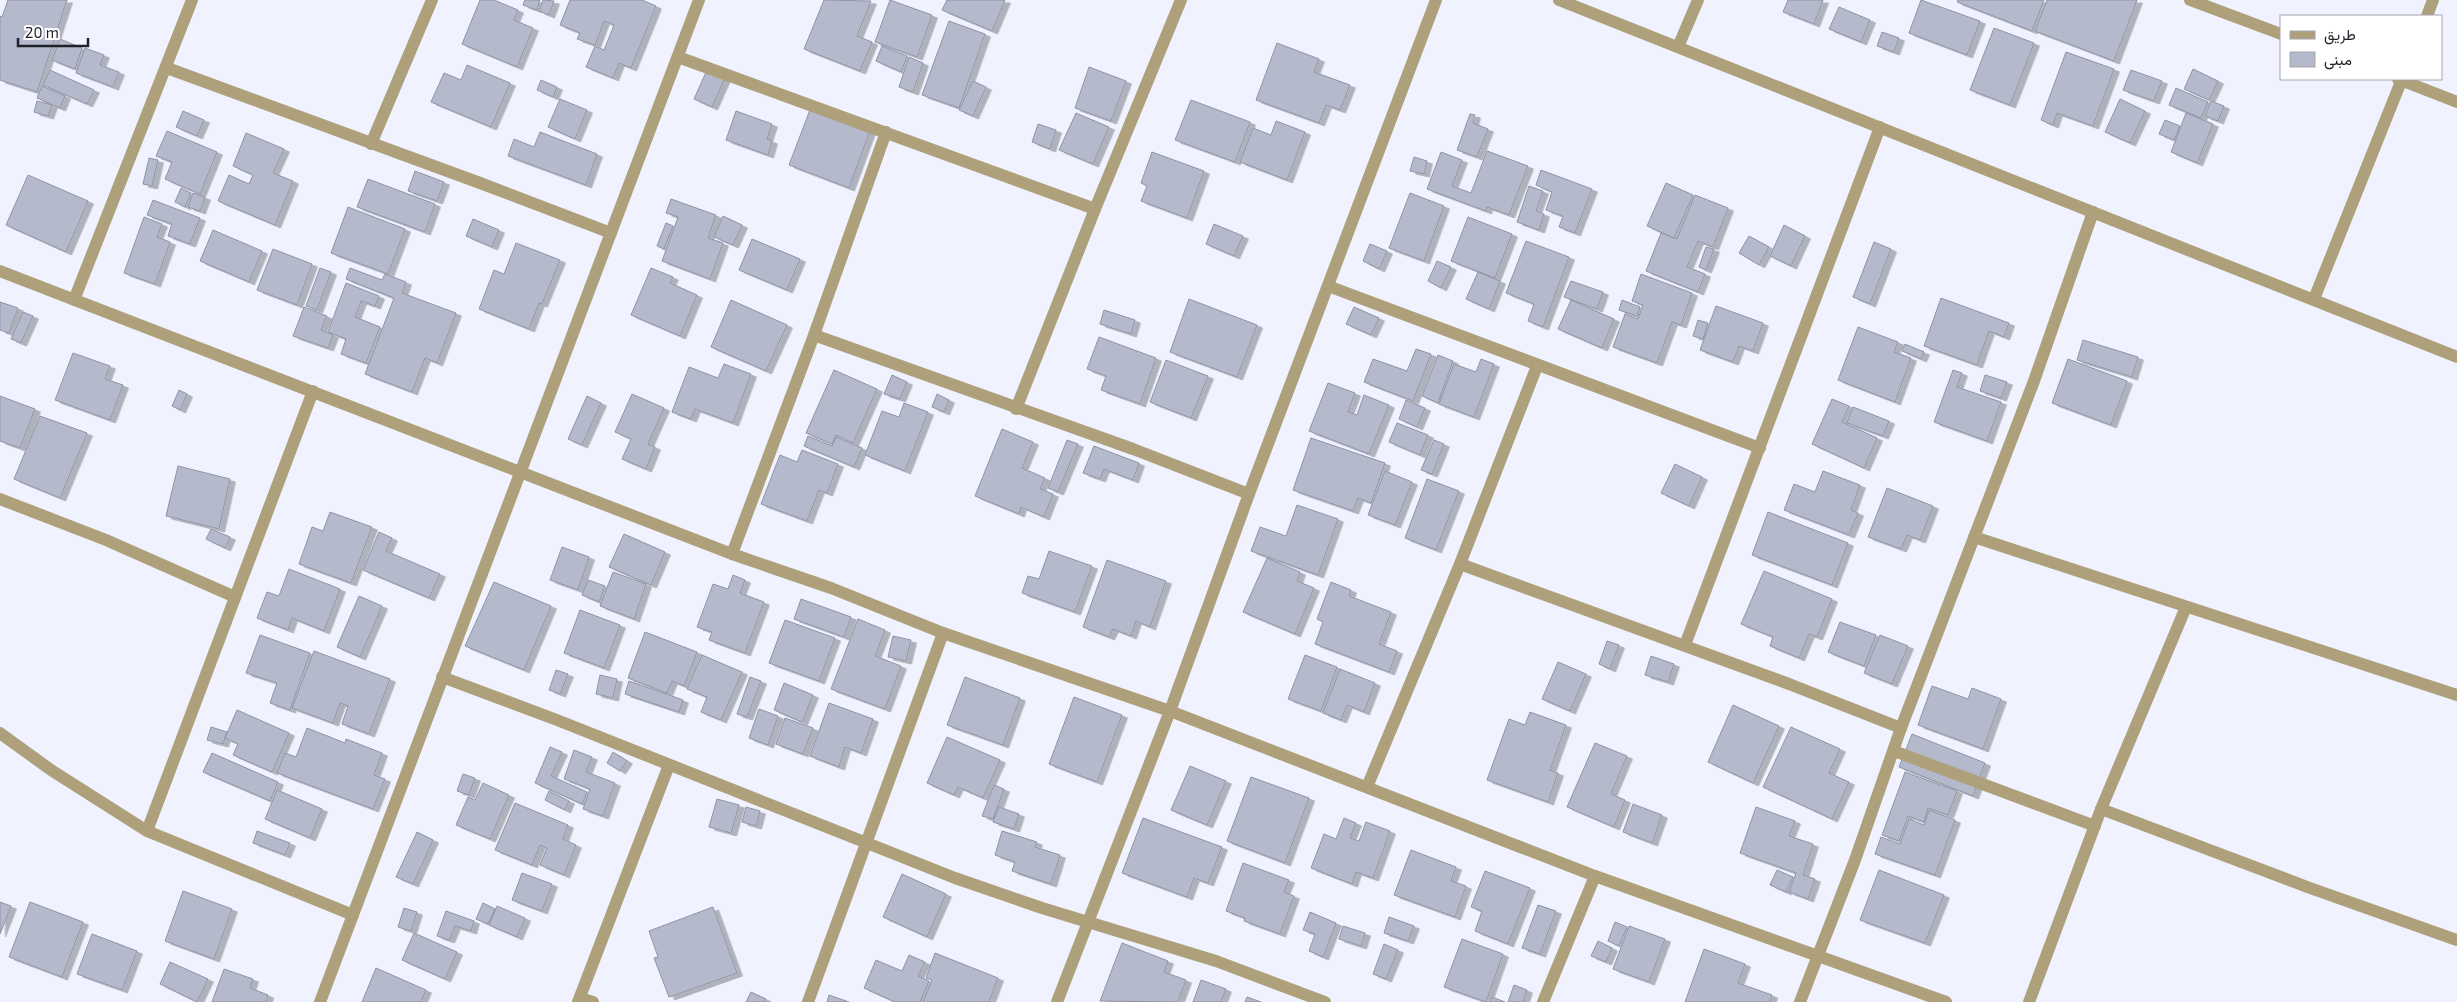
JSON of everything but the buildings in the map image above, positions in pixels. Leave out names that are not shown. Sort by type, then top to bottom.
[{"type":"street","points":[[74,300],[192,0]]},
{"type":"street","points":[[371,144],[432,0]]},
{"type":"street","points":[[320,1002],[699,0]]},
{"type":"street","points":[[1016,409],[1095,209],[1181,0]]},
{"type":"street","points":[[1057,1002],[1170,710],[1249,494],[1436,0]]},
{"type":"street","points":[[1560,0],[2457,357]]},
{"type":"street","points":[[1678,47],[1698,0]]},
{"type":"street","points":[[2190,0],[2280,34]]},
{"type":"street","points":[[2427,15],[2433,0]]},
{"type":"street","points":[[678,57],[1095,209]]},
{"type":"street","points":[[166,68],[480,182],[611,233]]},
{"type":"street","points":[[2314,299],[2400,80]]},
{"type":"street","points":[[2402,80],[2457,102]]},
{"type":"street","points":[[1685,646],[1880,128]]},
{"type":"street","points":[[732,554],[814,335],[886,132]]},
{"type":"street","points":[[1800,1002],[1855,860],[1901,728],[2034,382],[2093,212]]},
{"type":"street","points":[[0,271],[416,430],[520,474],[732,554],[831,588],[943,633],[1170,710],[1594,876],[1946,1002]]},
{"type":"street","points":[[1328,286],[1537,366],[1760,448]]},
{"type":"street","points":[[814,335],[1016,409],[1133,449],[1249,494]]},
{"type":"street","points":[[1367,787],[1460,564],[1537,366]]},
{"type":"street","points":[[147,831],[313,392]]},
{"type":"street","points":[[0,499],[106,540],[235,598]]},
{"type":"street","points":[[1974,537],[2457,695]]},
{"type":"street","points":[[1460,564],[1685,646],[1901,728]]},
{"type":"street","points":[[2029,1002],[2101,810],[2186,607]]},
{"type":"street","points":[[808,1002],[943,633]]},
{"type":"street","points":[[442,677],[955,878],[1216,961],[1325,1002]]},
{"type":"street","points":[[0,733],[51,770],[147,831],[353,915]]},
{"type":"street","points":[[1894,751],[2095,826]]},
{"type":"street","points":[[593,1002],[579,1000],[669,765]]},
{"type":"street","points":[[2101,810],[2457,940]]},
{"type":"street","points":[[1543,1002],[1594,876]]}]
